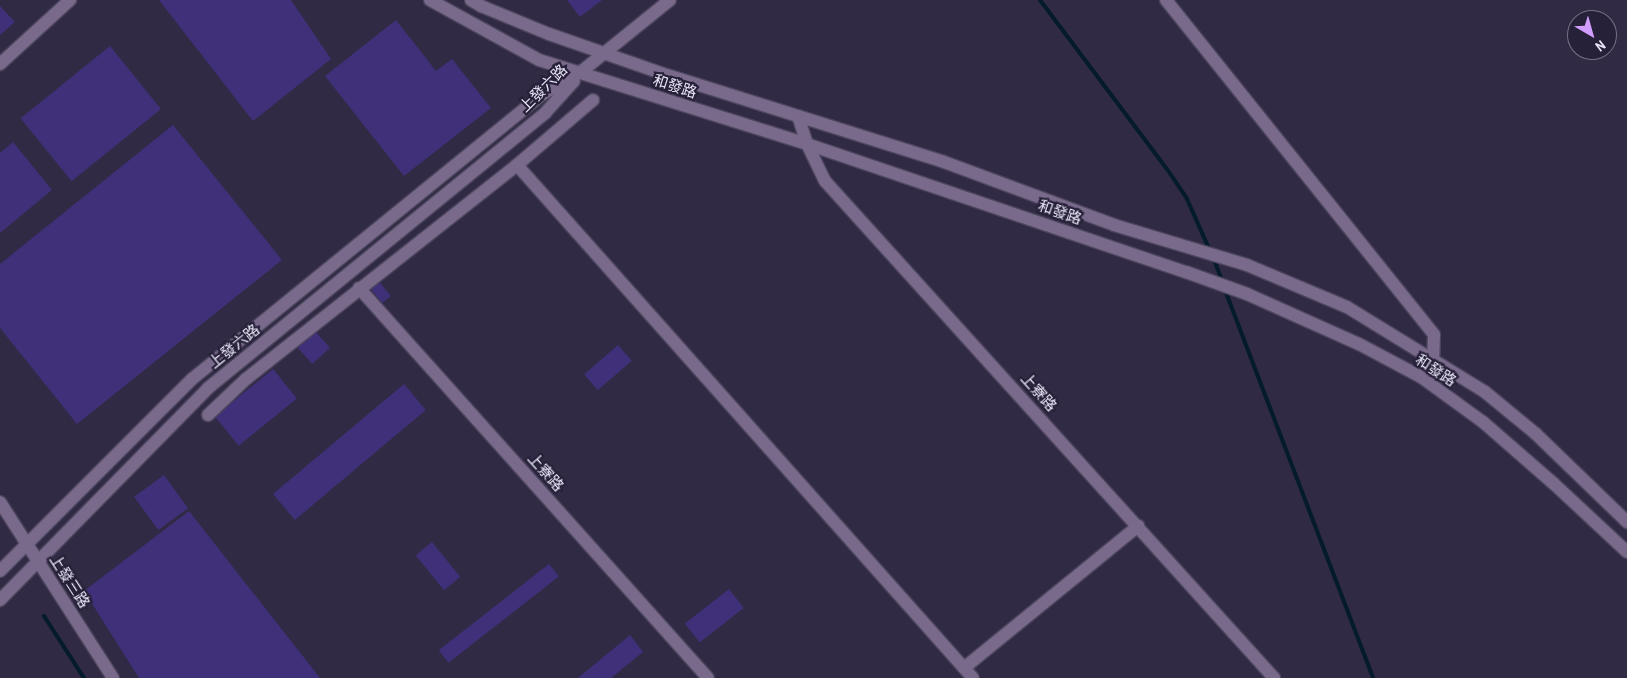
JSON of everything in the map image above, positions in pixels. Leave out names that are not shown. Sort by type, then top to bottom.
[{"type":"street","points":[[0,64],[70,0]]},
{"type":"street","name":"和發路","points":[[430,0],[531,56],[582,71],[670,102],[807,144],[1186,272],[1247,294],[1359,344],[1421,377],[1483,422],[1553,483],[1627,552]]},
{"type":"street","name":"和發路","points":[[471,0],[480,6],[549,34],[944,162],[1114,224],[1247,265],[1347,307],[1433,358],[1485,392],[1536,434],[1627,522]]},
{"type":"street","points":[[582,71],[670,0]]},
{"type":"street","points":[[1166,0],[1434,335],[1433,358],[1421,377]]},
{"type":"street","name":"上發六路","points":[[0,571],[192,379],[543,94],[582,71]]},
{"type":"street","name":"上發六路","points":[[0,600],[208,388],[545,113],[582,71]]},
{"type":"street","points":[[208,415],[246,379],[517,165],[593,100]]},
{"type":"street","name":"上寮路","points":[[798,116],[807,144],[826,180],[1274,678]]},
{"type":"street","points":[[517,165],[973,678]]},
{"type":"street","name":"上寮路","points":[[359,288],[708,678]]},
{"type":"street","name":"上發三路","points":[[0,502],[113,678]]},
{"type":"street","points":[[964,668],[1138,526]]},
{"type":"building","points":[[159,0],[291,0],[331,59],[253,121]]},
{"type":"building","points":[[567,0],[602,0],[580,17]]},
{"type":"building","points":[[0,6],[15,22],[0,35]]},
{"type":"building","points":[[396,20],[436,71],[452,59],[491,108],[404,176],[325,76]]},
{"type":"building","points":[[110,46],[161,109],[72,181],[21,118]]},
{"type":"building","points":[[173,125],[282,260],[77,424],[0,328],[0,264]]},
{"type":"building","points":[[13,142],[52,190],[0,233],[0,153]]},
{"type":"building","points":[[377,279],[391,296],[382,303],[368,286]]},
{"type":"building","points":[[314,330],[330,348],[312,364],[296,346]]},
{"type":"building","points":[[618,345],[632,361],[598,390],[584,375]]},
{"type":"building","points":[[273,369],[297,399],[239,446],[215,416]]},
{"type":"building","points":[[404,384],[426,410],[295,520],[273,494]]},
{"type":"building","points":[[164,475],[188,508],[158,530],[134,497]]},
{"type":"building","points":[[189,511],[320,678],[139,678],[84,591]]},
{"type":"building","points":[[432,542],[460,577],[444,590],[416,555]]},
{"type":"building","points":[[549,564],[559,577],[449,663],[439,650]]},
{"type":"building","points":[[729,589],[744,608],[700,642],[685,623]]},
{"type":"building","points":[[630,635],[643,652],[611,678],[578,678]]},
{"type":"waterway","points":[[1040,0],[1167,169],[1187,199],[1210,251]]},
{"type":"waterway","points":[[1213,257],[1222,281]]},
{"type":"waterway","points":[[1225,290],[1373,678]]},
{"type":"waterway","points":[[44,616],[84,678]]}]
